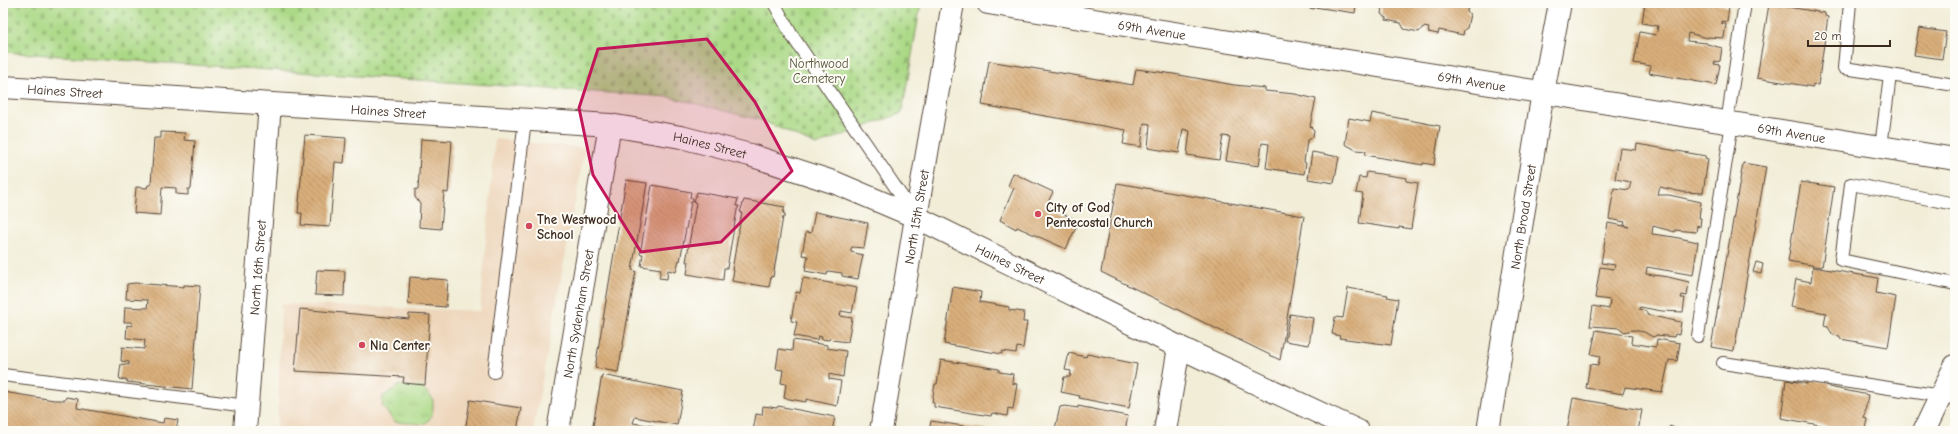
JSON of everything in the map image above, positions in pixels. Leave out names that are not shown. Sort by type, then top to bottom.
[{"type":"street","name":"North 15th Street","points":[[881,431],[953,3]]},
{"type":"street","name":"69th Avenue","points":[[988,3],[1955,159]]},
{"type":"street","name":"North Broad Street","points":[[1488,431],[1543,92],[1560,3]]},
{"type":"street","name":"Haines Street","points":[[3,87],[610,125],[681,137],[750,155],[836,183],[916,217],[1179,347],[1358,431]]},
{"type":"street","name":"North 16th Street","points":[[245,431],[270,104]]},
{"type":"street","name":"North Sydenham Street","points":[[558,431],[610,125]]},
{"type":"street","points":[[1165,431],[1179,347]]},
{"type":"street","points":[[1924,431],[1948,397],[1955,366]]},
{"type":"lane","points":[[774,3],[791,34],[916,217]]},
{"type":"lane","points":[[1698,336],[1745,3]]},
{"type":"lane","points":[[1850,3],[1844,68],[1955,85]]},
{"type":"lane","points":[[1880,147],[1890,75]]},
{"type":"lane","points":[[494,372],[525,120]]},
{"type":"lane","points":[[1955,204],[1851,184],[1841,260],[1955,284]]},
{"type":"lane","points":[[1723,363],[1948,397]]},
{"type":"lane","points":[[3,375],[247,406]]},
{"type":"highlighted area","points":[[707,39],[755,102],[792,171],[721,242],[641,252],[593,175],[579,108],[598,49]]},
{"type":"shaded area","name":"The Westwood School","points":[[495,139],[585,148],[533,431],[277,431],[281,304],[480,311]]},
{"type":"green space","name":"Northwood Cemetery","points":[[3,3],[921,3],[902,113],[816,145],[764,121],[669,97],[3,52]]},
{"type":"green space","points":[[400,385],[422,387],[433,399],[432,414],[427,422],[423,424],[395,422],[382,406],[383,396]]},
{"type":"building","points":[[1285,3],[1356,3],[1355,13],[1314,7],[1314,9]]},
{"type":"building","points":[[1380,3],[1468,4],[1467,12],[1470,14],[1467,28],[1464,30],[1463,35],[1439,30],[1438,34],[1428,32],[1429,28],[1423,27],[1419,32],[1404,29],[1401,23],[1386,20],[1386,18],[1381,14],[1382,8],[1379,8]]},
{"type":"building","points":[[1645,3],[1714,3],[1729,7],[1727,22],[1721,21],[1721,23],[1726,24],[1724,38],[1708,38],[1688,33],[1687,41],[1707,43],[1722,48],[1720,61],[1715,62],[1714,64],[1720,65],[1716,85],[1649,73],[1651,66],[1634,63],[1640,32],[1656,35],[1657,32],[1658,26],[1642,23]]},
{"type":"building","points":[[1769,4],[1825,13],[1825,16],[1828,17],[1818,85],[1813,84],[1813,87],[1757,78]]},
{"type":"building","points":[[1954,9],[1955,10],[1955,27],[1952,26]]},
{"type":"building","points":[[1919,28],[1946,32],[1942,59],[1914,55]]},
{"type":"building","points":[[989,61],[1133,85],[1136,69],[1234,85],[1265,88],[1265,91],[1295,94],[1316,99],[1310,126],[1314,130],[1313,137],[1307,141],[1304,174],[1266,168],[1269,144],[1262,143],[1259,166],[1226,161],[1230,137],[1223,136],[1219,160],[1187,155],[1190,131],[1183,129],[1179,153],[1148,148],[1150,124],[1144,123],[1141,147],[1123,144],[1126,130],[982,105]]},
{"type":"building","points":[[1372,113],[1440,126],[1434,165],[1423,163],[1423,165],[1365,155],[1366,151],[1356,150],[1345,144],[1349,118],[1370,122]]},
{"type":"building","points":[[161,132],[185,133],[184,140],[195,141],[191,189],[188,189],[188,195],[176,194],[176,188],[162,187],[160,215],[134,213],[136,187],[147,188],[148,185],[151,185],[154,138],[161,138]]},
{"type":"building","points":[[305,135],[346,138],[344,163],[335,162],[330,227],[301,225],[302,213],[298,213]]},
{"type":"building","points":[[421,139],[452,141],[448,193],[444,192],[441,229],[419,227],[420,204],[415,197],[415,189],[418,190]]},
{"type":"building","points":[[1637,144],[1706,156],[1705,158],[1708,159],[1703,193],[1682,192],[1660,187],[1658,195],[1669,195],[1701,202],[1699,218],[1701,218],[1700,227],[1697,226],[1696,232],[1675,230],[1675,232],[1653,226],[1652,234],[1698,242],[1693,275],[1647,267],[1646,274],[1689,282],[1687,296],[1682,295],[1681,298],[1685,298],[1683,312],[1662,311],[1640,307],[1639,309],[1647,312],[1647,315],[1681,322],[1679,335],[1675,334],[1674,337],[1657,335],[1653,337],[1644,332],[1633,330],[1624,332],[1620,328],[1590,326],[1593,306],[1609,309],[1610,300],[1595,298],[1600,267],[1614,269],[1615,265],[1601,263],[1608,223],[1629,227],[1624,225],[1625,222],[1609,219],[1614,188],[1629,190],[1631,182],[1615,179],[1620,148],[1636,150]]},
{"type":"building","points":[[1312,152],[1339,157],[1334,183],[1308,179]]},
{"type":"building","points":[[1743,163],[1766,167],[1734,351],[1711,347]]},
{"type":"building","points":[[1367,172],[1407,178],[1406,181],[1418,183],[1411,229],[1399,227],[1399,229],[1359,223],[1363,194],[1356,193],[1359,177],[1366,178]]},
{"type":"building","points":[[1013,173],[1053,192],[1046,206],[1079,221],[1066,249],[1017,227],[1016,229],[1000,220],[1014,188],[1008,186]]},
{"type":"building","points":[[626,180],[647,183],[632,270],[636,271],[618,372],[595,368]]},
{"type":"building","points":[[1801,182],[1834,187],[1822,267],[1788,261]]},
{"type":"building","points":[[1117,183],[1304,216],[1280,360],[1101,272]]},
{"type":"building","points":[[652,185],[691,192],[690,198],[693,198],[680,261],[679,260],[676,272],[668,270],[667,279],[659,278],[661,269],[641,266],[643,254],[640,254]]},
{"type":"building","points":[[697,192],[738,199],[736,206],[739,206],[737,210],[727,268],[724,268],[723,280],[687,274],[689,262],[686,262],[696,203],[694,202]]},
{"type":"building","points":[[744,200],[785,207],[783,213],[785,214],[785,217],[783,217],[773,277],[771,276],[769,287],[732,281],[734,270],[732,270],[742,212],[740,212]]},
{"type":"building","points":[[815,212],[868,223],[864,248],[851,248],[851,252],[863,255],[858,279],[842,276],[842,273],[828,271],[827,275],[805,271],[808,256],[802,255],[806,232],[811,233]]},
{"type":"building","points":[[1756,262],[1763,264],[1761,274],[1753,272]]},
{"type":"building","points":[[1813,267],[1878,278],[1876,293],[1896,297],[1888,347],[1840,339],[1840,336],[1833,335],[1828,327],[1824,326],[1826,313],[1791,307],[1796,279],[1811,282]]},
{"type":"building","points":[[317,270],[345,271],[344,296],[315,295]]},
{"type":"building","points":[[410,277],[448,280],[446,307],[408,304]]},
{"type":"building","points":[[803,278],[857,288],[852,313],[841,311],[840,316],[852,318],[848,342],[832,340],[830,338],[829,340],[821,339],[822,337],[818,336],[817,340],[794,336],[797,322],[791,321],[796,292],[800,293]]},
{"type":"building","points":[[135,283],[184,287],[184,285],[200,286],[192,389],[127,382],[127,380],[119,379],[121,364],[129,365],[129,362],[121,361],[122,347],[144,349],[145,340],[126,338],[127,325],[132,326],[132,322],[124,322],[125,307],[147,308],[148,300],[126,299],[127,284]]},
{"type":"building","points":[[953,287],[981,292],[980,302],[1009,307],[1009,310],[1024,312],[1023,322],[1027,322],[1023,348],[1017,347],[1016,353],[1002,351],[1002,354],[944,344]]},
{"type":"building","points":[[1348,288],[1388,295],[1387,297],[1398,299],[1391,345],[1339,338],[1340,336],[1332,334],[1335,317],[1343,318]]},
{"type":"building","name":"Nia Center","points":[[300,309],[409,319],[409,314],[430,315],[425,385],[403,383],[404,377],[295,371]]},
{"type":"building","points":[[1290,314],[1313,318],[1309,345],[1285,341]]},
{"type":"building","points":[[1596,330],[1632,336],[1631,343],[1656,347],[1657,339],[1680,343],[1677,361],[1669,360],[1662,392],[1625,387],[1623,394],[1586,388],[1590,364],[1598,365],[1600,356],[1591,354]]},
{"type":"building","points":[[793,340],[827,345],[827,348],[846,351],[843,377],[829,374],[829,379],[841,381],[837,406],[806,399],[806,402],[784,398],[786,384],[781,383],[783,370],[776,369],[779,349],[792,351]]},
{"type":"building","points":[[1069,353],[1086,357],[1087,354],[1137,364],[1129,408],[1079,398],[1080,396],[1061,392],[1064,377],[1070,377],[1071,371],[1065,370]]},
{"type":"building","points":[[941,360],[999,369],[999,372],[1013,374],[1012,383],[1017,384],[1013,409],[1008,408],[1007,416],[992,413],[991,416],[934,407],[934,403],[932,402]]},
{"type":"building","points":[[602,375],[683,391],[677,425],[635,417],[633,423],[653,426],[668,431],[592,431]]},
{"type":"building","points":[[1807,379],[1830,383],[1829,387],[1868,395],[1864,418],[1867,419],[1865,429],[1862,428],[1862,431],[1853,431],[1781,418],[1786,380],[1807,384]]},
{"type":"building","points":[[3,392],[54,400],[65,400],[66,397],[78,399],[77,408],[163,423],[164,418],[178,420],[176,431],[5,431],[5,428],[3,428]]},
{"type":"building","points":[[1573,398],[1642,410],[1638,431],[1567,431]]},
{"type":"building","points":[[470,400],[521,408],[517,431],[465,431]]},
{"type":"building","points":[[763,406],[777,408],[778,406],[835,417],[832,431],[753,431],[756,414],[762,415]]},
{"type":"building","points":[[1065,406],[1078,408],[1078,406],[1128,416],[1125,431],[1056,431],[1055,429],[1060,407]]},
{"type":"building","points":[[931,421],[989,430],[989,431],[929,431]]},
{"type":"building","points":[[1670,426],[1681,431],[1667,431]]},
{"type":"place","name":"City of God Pentecostal Church","points":[[1038,214]]},
{"type":"place","name":"The Westwood School","points":[[529,226]]},
{"type":"place","name":"Nia Center","points":[[362,345]]}]
